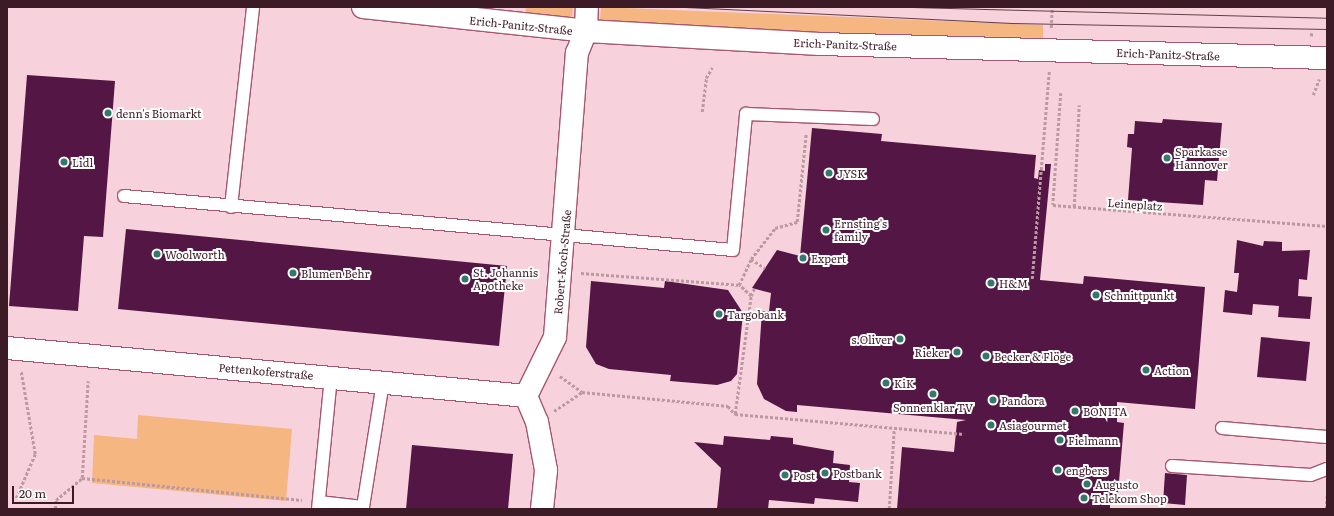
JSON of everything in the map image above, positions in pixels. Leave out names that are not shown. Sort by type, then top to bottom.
[{"type":"street","name":"Erich-Panitz-Straße","points":[[364,7],[586,31],[820,44],[1327,58]]},
{"type":"street","name":"Robert-Koch-Straße","points":[[526,396],[555,337],[566,235],[577,53],[586,31],[587,7]]},
{"type":"street","name":"Pettenkoferstraße","points":[[12,349],[526,396]]},
{"type":"street","points":[[526,396],[537,422],[546,470],[542,509]]},
{"type":"lane","points":[[231,207],[253,7]]},
{"type":"lane","points":[[124,196],[231,207],[733,250],[746,114],[873,118]]},
{"type":"lane","points":[[331,377],[318,506],[363,507],[383,382]]},
{"type":"lane","points":[[1222,428],[1327,437]]},
{"type":"lane","points":[[1172,466],[1311,474],[1327,469]]},
{"type":"path","points":[[702,112],[706,78],[712,68]]},
{"type":"path","points":[[1032,279],[1048,92]]},
{"type":"path","name":"Leineplatz","points":[[1061,93],[1053,205],[1327,226]]},
{"type":"path","points":[[1074,207],[1079,105]]},
{"type":"path","points":[[751,259],[765,268]]},
{"type":"path","points":[[739,285],[751,296]]},
{"type":"path","points":[[735,414],[751,296],[754,289]]},
{"type":"path","points":[[12,349],[35,454],[16,498]]},
{"type":"path","points":[[542,364],[582,392],[728,406],[735,414],[964,434]]},
{"type":"path","points":[[56,509],[56,500],[82,478],[88,381]]},
{"type":"path","points":[[537,422],[582,392]]},
{"type":"path","points":[[889,509],[894,429]]},
{"type":"path","points":[[82,478],[318,506]]},
{"type":"path","points":[[1326,509],[1327,494]]},
{"type":"shaded area","points":[[526,7],[573,7],[572,18],[525,15]]},
{"type":"shaded area","points":[[601,7],[1043,25],[1043,38],[824,33],[600,20]]},
{"type":"shaded area","points":[[138,415],[292,429],[286,501],[92,483],[94,435],[137,439]]},
{"type":"building","name":"Lidl","points":[[27,75],[115,81],[103,237],[84,236],[78,311],[9,306]]},
{"type":"building","points":[[1163,119],[1222,123],[1217,181],[1205,180],[1203,205],[1128,200],[1132,148],[1127,147],[1128,134],[1134,134],[1135,121],[1162,123]]},
{"type":"building","points":[[812,128],[882,134],[881,141],[1036,155],[1034,178],[1038,179],[1039,170],[1045,171],[1045,164],[1051,164],[1040,280],[1083,284],[1084,276],[1205,287],[1195,409],[1117,402],[1117,422],[1124,423],[1117,505],[1110,505],[1110,509],[897,509],[902,447],[954,452],[957,422],[966,420],[797,405],[797,412],[786,411],[764,399],[757,384],[762,311],[769,311],[771,293],[752,288],[777,250],[800,256]]},
{"type":"building","points":[[126,229],[507,266],[499,346],[118,309]]},
{"type":"building","points":[[1237,240],[1263,246],[1264,241],[1282,242],[1282,251],[1310,250],[1307,280],[1299,279],[1298,296],[1312,297],[1310,319],[1278,317],[1279,306],[1253,304],[1252,315],[1223,312],[1225,290],[1237,292],[1239,273],[1234,273]]},
{"type":"building","points":[[591,281],[664,288],[665,281],[728,290],[743,313],[737,374],[731,381],[717,385],[670,381],[671,375],[609,369],[596,364],[586,347]]},
{"type":"building","points":[[1261,337],[1310,342],[1306,381],[1257,377]]},
{"type":"building","name":"Post","points":[[724,436],[770,440],[771,436],[793,438],[793,444],[834,451],[833,463],[850,465],[849,482],[860,483],[858,502],[815,498],[814,504],[769,500],[768,509],[717,509],[721,468],[694,442],[723,445]]},
{"type":"building","points":[[412,445],[513,454],[508,509],[406,509]]},
{"type":"building","points":[[1165,473],[1187,475],[1185,505],[1163,503]]},
{"type":"tram line","points":[[685,7],[1012,23],[1327,29]]},
{"type":"tram line","points":[[912,7],[1327,18]]},
{"type":"place","name":"denn's Biomarkt","points":[[108,113]]},
{"type":"place","name":"Sparkasse Hannover","points":[[1167,158]]},
{"type":"place","name":"Lidl","points":[[64,162]]},
{"type":"place","name":"JYSK","points":[[829,173]]},
{"type":"place","name":"Ernsting's family","points":[[826,230]]},
{"type":"place","name":"Woolworth","points":[[157,254]]},
{"type":"place","name":"Expert","points":[[803,258]]},
{"type":"place","name":"Blumen Behr","points":[[293,273]]},
{"type":"place","name":"St. Johannis Apotheke","points":[[465,279]]},
{"type":"place","name":"H&M","points":[[991,283]]},
{"type":"place","name":"Schnittpunkt","points":[[1096,295]]},
{"type":"place","name":"Targobank","points":[[719,314]]},
{"type":"place","name":"s.Oliver","points":[[900,339]]},
{"type":"place","name":"Rieker","points":[[957,352]]},
{"type":"place","name":"Becker & Flöge","points":[[986,356]]},
{"type":"place","name":"Action","points":[[1146,370]]},
{"type":"place","name":"KiK","points":[[886,383]]},
{"type":"place","name":"Sonnenklar TV","points":[[933,394]]},
{"type":"place","name":"Pandora","points":[[993,400]]},
{"type":"place","name":"BONITA","points":[[1075,411]]},
{"type":"place","name":"Asiagourmet","points":[[991,425]]},
{"type":"place","name":"Fielmann","points":[[1060,440]]},
{"type":"place","name":"engbers","points":[[1058,470]]},
{"type":"place","name":"Postbank","points":[[825,473]]},
{"type":"place","name":"Post","points":[[785,475]]},
{"type":"place","name":"Augusto","points":[[1087,484]]},
{"type":"place","name":"Telekom Shop","points":[[1084,498]]}]
